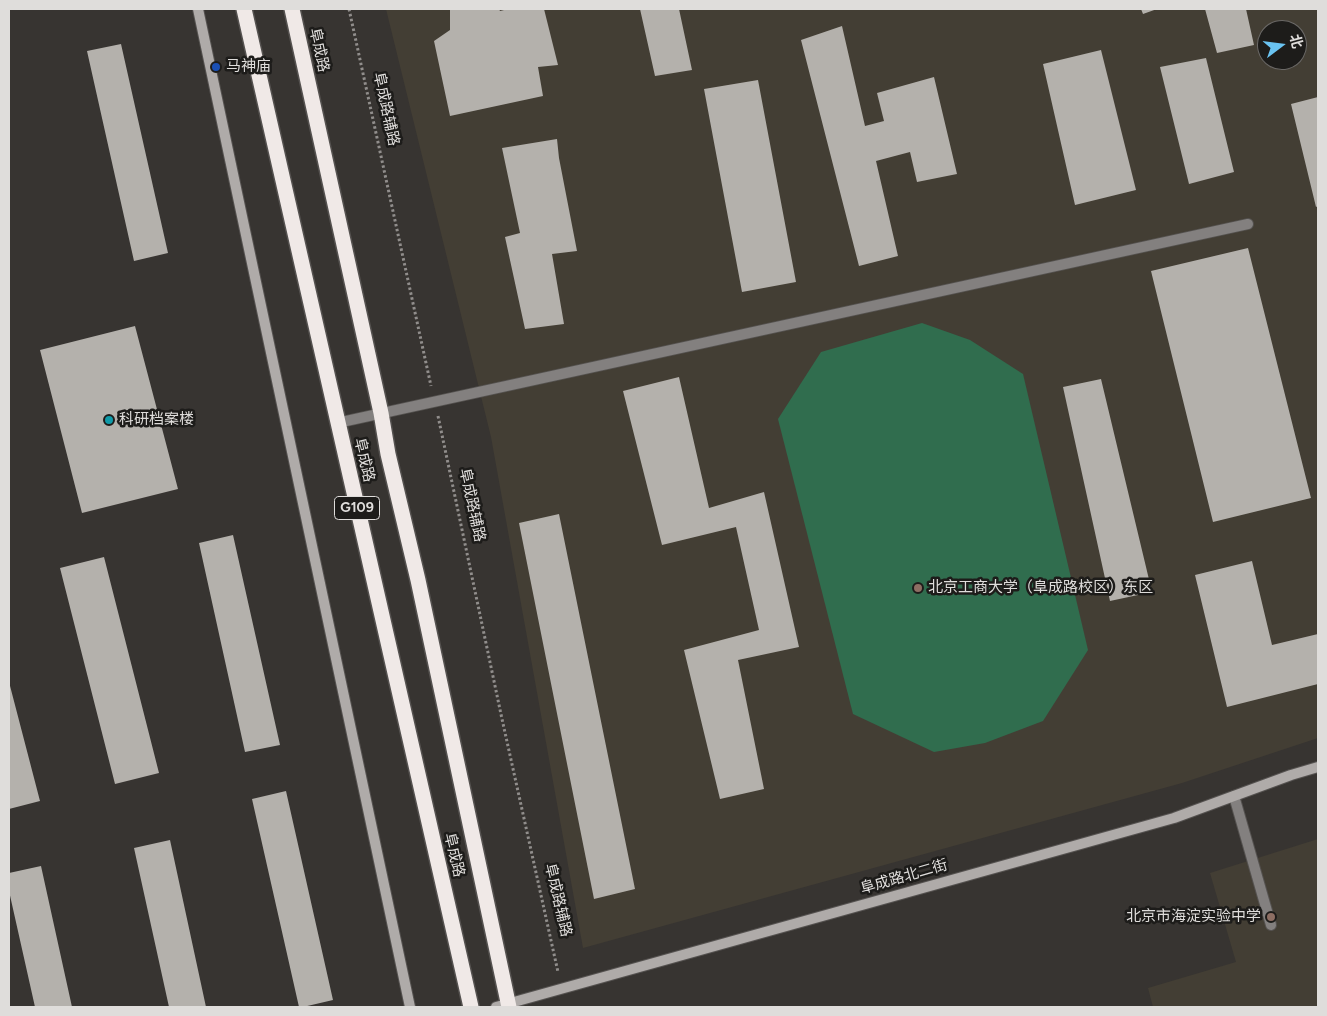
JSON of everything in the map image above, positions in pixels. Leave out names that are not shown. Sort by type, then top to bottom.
[{"type":"highway","name":"阜成路","points":[[244,9],[471,1007]]},
{"type":"highway","name":"阜成路","points":[[292,9],[381,413],[388,454],[420,590],[504,1006]]},
{"type":"street","points":[[198,9],[410,1007]]},
{"type":"street","name":"阜成路北二街","points":[[504,1006],[1174,818],[1291,774],[1318,767]]},
{"type":"lane","points":[[337,423],[434,400],[1248,224]]},
{"type":"lane","points":[[1234,796],[1271,925]]},
{"type":"path","name":"阜成路辅路","points":[[349,9],[562,990]]},
{"type":"shaded area","name":"北京工商大学（阜成路校区）东区","points":[[386,9],[1318,9],[1318,738],[1182,783],[583,948],[491,437]]},
{"type":"shaded area","name":"北京市海淀实验中学","points":[[1318,839],[1318,1007],[1153,1007],[1148,988],[1236,962],[1210,873]]},
{"type":"green space","points":[[922,323],[970,340],[1023,374],[1088,650],[1043,721],[985,743],[934,752],[853,714],[778,419],[821,352]]},
{"type":"building","points":[[450,9],[499,9],[500,11],[508,9],[544,9],[558,65],[538,67],[543,96],[450,116],[434,41],[450,30]]},
{"type":"building","points":[[640,9],[679,9],[692,70],[655,76]]},
{"type":"building","points":[[1141,9],[1157,9],[1143,14]]},
{"type":"building","points":[[1205,9],[1246,9],[1254,45],[1217,53]]},
{"type":"building","points":[[842,26],[865,126],[884,121],[877,93],[934,77],[957,174],[917,182],[910,152],[876,161],[898,256],[859,266],[801,40]]},
{"type":"building","points":[[121,44],[168,253],[134,261],[87,51]]},
{"type":"building","points":[[1101,50],[1136,190],[1075,205],[1043,64]]},
{"type":"building","points":[[1206,58],[1234,172],[1189,184],[1160,67]]},
{"type":"building","points":[[758,80],[796,282],[742,292],[704,89]]},
{"type":"building","points":[[1318,97],[1318,206],[1316,207],[1291,104]]},
{"type":"building","points":[[557,139],[577,251],[552,254],[564,324],[525,329],[505,237],[520,233],[502,148]]},
{"type":"building","points":[[1248,248],[1311,498],[1213,522],[1151,271]]},
{"type":"building","name":"科研档案楼","points":[[135,326],[178,489],[82,513],[40,350]]},
{"type":"building","points":[[679,377],[709,508],[764,492],[799,647],[738,660],[764,789],[720,799],[684,650],[759,630],[736,527],[662,545],[623,391]]},
{"type":"building","points":[[1101,379],[1152,592],[1110,601],[1063,387]]},
{"type":"building","points":[[559,514],[635,889],[594,899],[519,523]]},
{"type":"building","points":[[233,535],[280,745],[245,752],[199,543]]},
{"type":"building","points":[[104,557],[159,773],[115,784],[60,568]]},
{"type":"building","points":[[1252,561],[1272,645],[1318,634],[1318,684],[1227,707],[1195,575]]},
{"type":"building","points":[[9,682],[40,801],[9,809]]},
{"type":"building","points":[[286,791],[333,1000],[303,1007],[299,1007],[252,799]]},
{"type":"building","points":[[170,840],[206,1007],[169,1007],[134,848]]},
{"type":"building","points":[[41,866],[72,1007],[35,1007],[9,891],[9,873]]},
{"type":"place","name":"马神庙","points":[[216,67]]},
{"type":"place","name":"科研档案楼","points":[[109,420]]},
{"type":"place","name":"北京工商大学（阜成路校区）东区","points":[[918,588]]},
{"type":"place","name":"北京市海淀实验中学","points":[[1271,917]]}]
